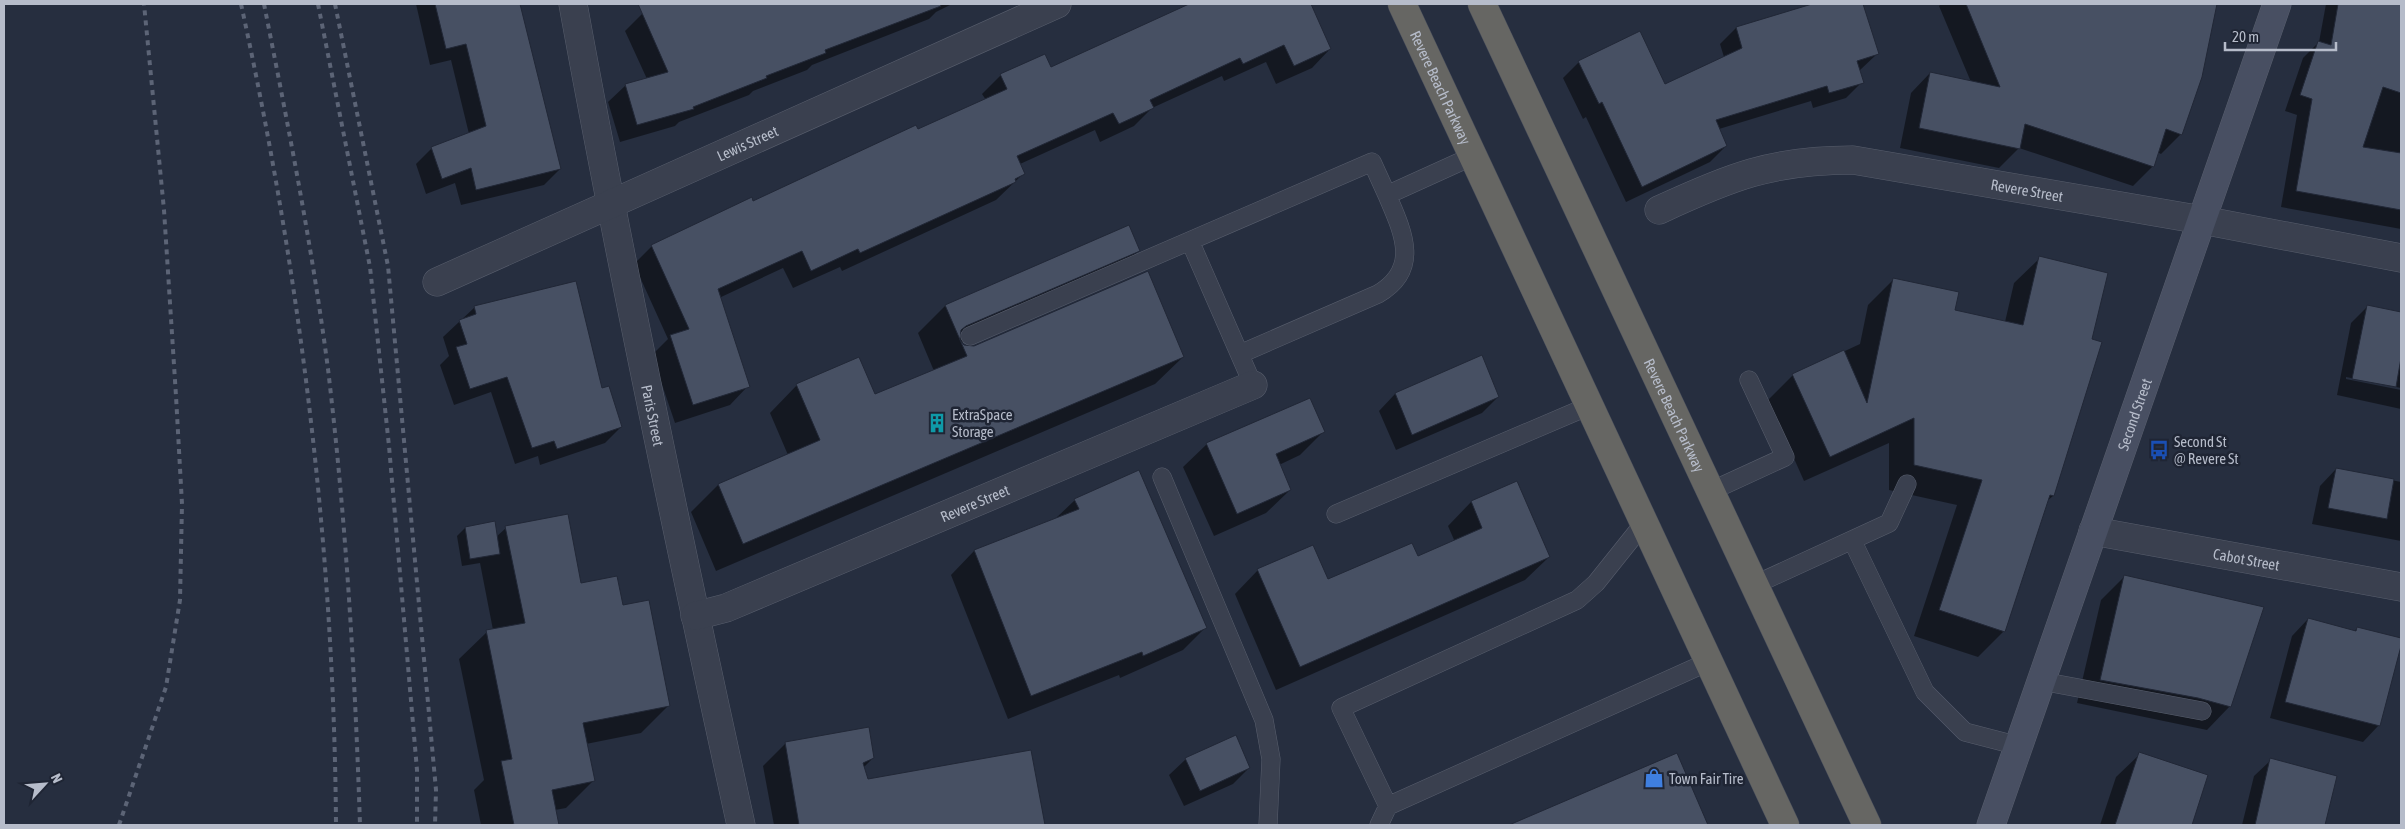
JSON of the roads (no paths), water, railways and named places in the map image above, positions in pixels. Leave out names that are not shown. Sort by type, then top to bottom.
[{"type":"highway","name":"Revere Beach Parkway","points":[[1402,4],[1785,825]]},
{"type":"highway","name":"Revere Beach Parkway","points":[[1482,4],[1867,825]]},
{"type":"main road","name":"Second Street","points":[[1991,825],[2277,4]]},
{"type":"street","name":"Paris Street","points":[[573,4],[610,205],[695,616],[742,825]]},
{"type":"street","name":"Lewis Street","points":[[437,282],[1057,4]]},
{"type":"street","name":"Revere Street","points":[[1659,210],[1711,186],[1764,168],[1821,160],[1853,160],[2202,220],[2401,258]]},
{"type":"street","name":"Revere Street","points":[[695,616],[726,608],[1253,385]]},
{"type":"street","name":"Cabot Street","points":[[2093,531],[2401,587]]},
{"type":"lane","points":[[1387,195],[1473,156]]},
{"type":"lane","points":[[970,336],[1372,162],[1401,225],[1404,241],[1403,270],[1396,281],[1378,294],[1240,354]]},
{"type":"lane","points":[[1190,241],[1253,385]]},
{"type":"lane","points":[[1711,491],[1785,458],[1749,380]]},
{"type":"lane","points":[[1336,514],[1589,406]]},
{"type":"lane","points":[[1162,477],[1264,720],[1271,759],[1268,825]]},
{"type":"lane","points":[[1754,585],[1889,523],[1907,484]]},
{"type":"lane","points":[[1388,806],[1341,708],[1577,600],[1596,583],[1644,523]]},
{"type":"lane","points":[[1852,540],[1925,692],[1965,732],[2019,746]]},
{"type":"lane","points":[[1379,825],[1388,806],[1708,662]]},
{"type":"lane","points":[[2041,681],[2202,711]]},
{"type":"railway","points":[[119,825],[166,687],[180,600],[182,504],[176,396],[164,210],[144,4]]},
{"type":"railway","points":[[241,4],[262,105],[280,207],[310,412],[329,618],[336,825]]},
{"type":"railway","points":[[264,4],[307,231],[328,369],[349,597],[360,825]]},
{"type":"railway","points":[[318,4],[370,267],[389,446],[417,770],[417,825]]},
{"type":"railway","points":[[335,4],[388,266],[436,790],[435,825]]},
{"type":"place","name":"ExtraSpace Storage","points":[[937,423]]},
{"type":"place","name":"Second St @ Revere St","points":[[2159,450]]},
{"type":"place","name":"Town Fair Tire","points":[[1654,778]]}]
